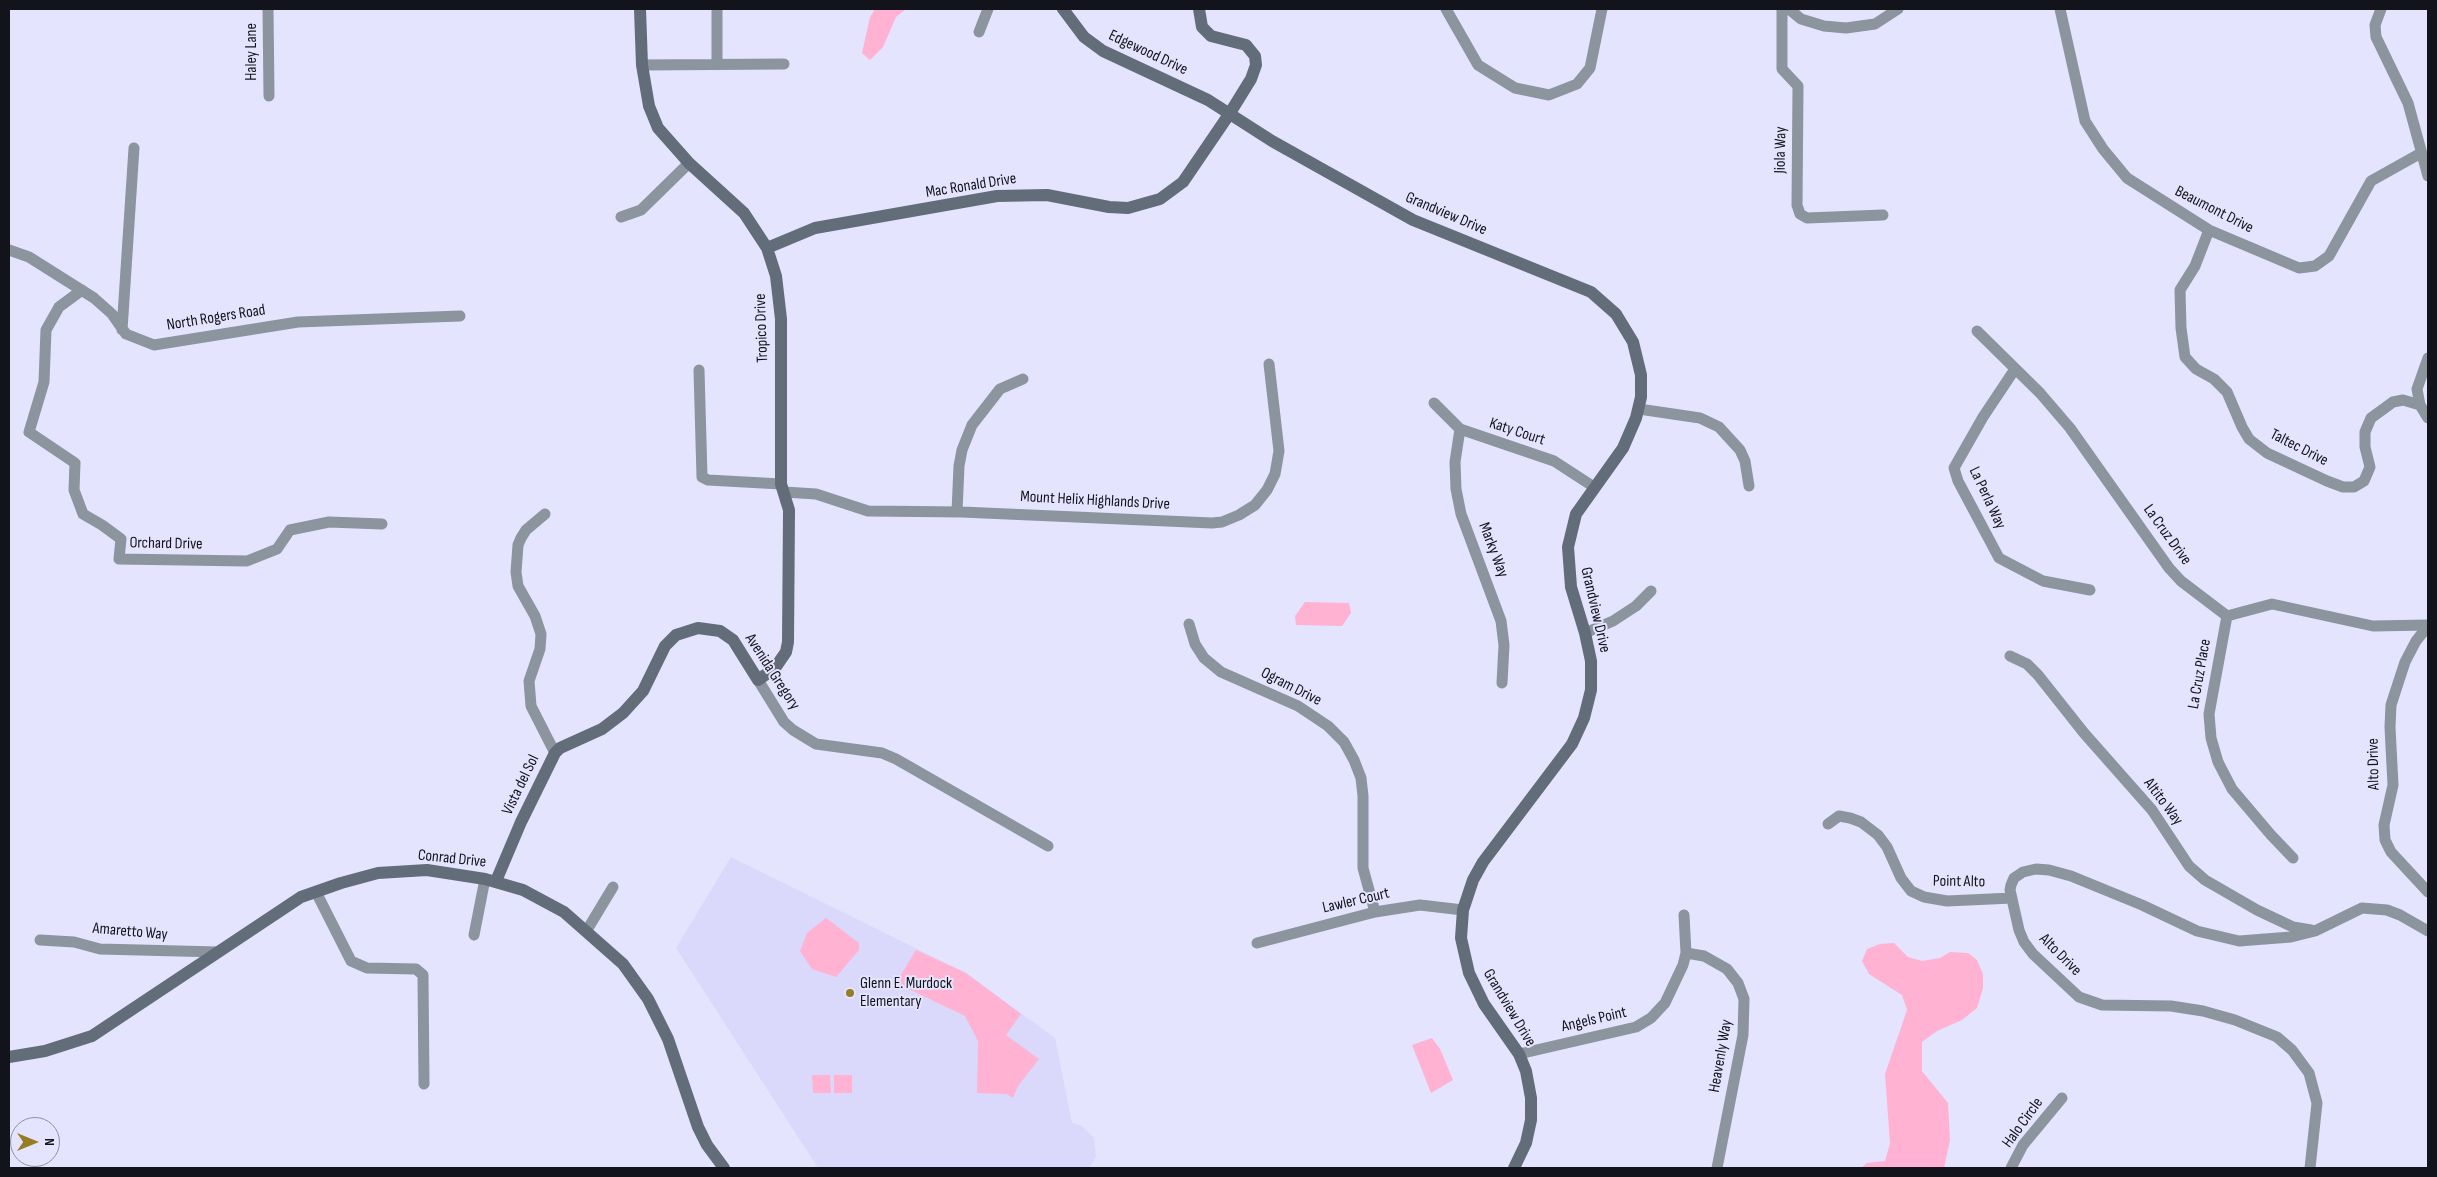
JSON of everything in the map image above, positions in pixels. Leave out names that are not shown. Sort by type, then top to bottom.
[{"type":"street","name":"Haley Lane","points":[[268,9],[268,96]]},
{"type":"street","name":"Tropico Drive","points":[[640,9],[642,65],[649,106],[658,128],[668,142],[689,163],[744,213],[768,248],[776,276],[781,319],[782,488],[789,510],[788,642],[786,652],[775,668],[758,680]]},
{"type":"street","points":[[717,9],[717,63]]},
{"type":"street","points":[[979,32],[988,9]]},
{"type":"street","name":"Edgewood Drive","points":[[1063,9],[1078,30],[1102,51],[1184,88],[1230,113]]},
{"type":"street","name":"Mac Ronald Drive","points":[[768,248],[815,228],[997,196],[1047,195],[1066,197],[1109,207],[1128,208],[1160,199],[1183,182],[1230,113],[1251,79],[1256,65],[1255,56],[1249,47],[1211,36],[1202,27],[1199,9]]},
{"type":"street","points":[[1446,9],[1478,65],[1515,88],[1549,95],[1577,84],[1590,68],[1602,9]]},
{"type":"street","name":"Jiola Way","points":[[1782,9],[1782,69],[1798,86],[1797,205],[1800,214],[1808,218],[1883,215]]},
{"type":"street","points":[[1789,9],[1801,19],[1824,26],[1846,28],[1875,24],[1898,9]]},
{"type":"street","name":"Beaumont Drive","points":[[2060,9],[2086,120],[2103,149],[2127,178],[2157,199],[2210,230],[2299,268],[2315,266],[2332,251],[2372,181],[2421,153]]},
{"type":"street","points":[[2381,9],[2375,25],[2376,37],[2408,103],[2416,126],[2428,176]]},
{"type":"street","points":[[642,65],[784,64]]},
{"type":"street","name":"Grandview Drive","points":[[1230,113],[1272,141],[1413,220],[1581,286],[1600,298],[1623,323],[1637,353],[1642,386],[1639,408],[1622,448],[1576,514],[1568,548],[1571,587],[1585,633],[1591,661],[1591,690],[1579,731],[1572,744],[1483,862],[1473,880],[1463,910],[1461,938],[1468,973],[1478,994],[1519,1054],[1526,1071],[1531,1098],[1531,1114],[1526,1143],[1514,1168]]},
{"type":"street","points":[[122,330],[134,148]]},
{"type":"street","points":[[622,217],[641,210],[689,163]]},
{"type":"street","name":"Taltec Drive","points":[[2210,230],[2195,266],[2180,290],[2181,328],[2185,357],[2196,369],[2214,379],[2227,392],[2249,439],[2267,453],[2328,481],[2343,487],[2354,487],[2364,481],[2370,467],[2365,447],[2365,432],[2372,418],[2393,402],[2403,400],[2420,405]]},
{"type":"street","name":"North Rogers Road","points":[[9,250],[29,257],[82,290],[106,309],[126,334],[154,345],[298,322],[460,316]]},
{"type":"street","name":"Orchard Drive","points":[[82,290],[59,307],[46,330],[44,382],[29,432],[75,462],[74,490],[83,514],[121,539],[119,559],[246,561],[277,549],[290,530],[330,522],[382,524]]},
{"type":"street","name":"La Cruz Drive","points":[[1977,331],[2070,428],[2169,568],[2181,580],[2227,616]]},
{"type":"street","points":[[2428,358],[2418,383],[2420,405],[2428,418]]},
{"type":"street","name":"Mount Helix Highlands Drive","points":[[699,370],[702,477],[708,480],[782,488],[816,494],[868,511],[957,512],[1212,523],[1239,515],[1261,498],[1272,482],[1277,467],[1278,451],[1269,364]]},
{"type":"street","name":"La Perla Way","points":[[2015,369],[1983,417],[1954,468],[1958,481],[1999,558],[2043,581],[2090,590]]},
{"type":"street","points":[[957,512],[959,466],[962,450],[972,424],[1000,389],[1022,379]]},
{"type":"street","name":"Katy Court","points":[[1434,403],[1460,429],[1554,461],[1594,487]]},
{"type":"street","points":[[1639,408],[1700,418],[1719,427],[1740,450],[1745,461],[1749,486]]},
{"type":"street","name":"Marky Way","points":[[1460,429],[1454,462],[1456,489],[1461,514],[1501,621],[1504,645],[1502,683]]},
{"type":"street","name":"Vista del Sol","points":[[491,880],[555,753],[531,706],[529,682],[540,649],[541,634],[535,616],[518,586],[516,572],[518,545],[521,538],[526,530],[545,514]]},
{"type":"street","points":[[1585,633],[1613,621],[1636,606],[1651,591]]},
{"type":"street","points":[[2227,616],[2272,604],[2373,626],[2428,625]]},
{"type":"street","name":"La Cruz Place","points":[[2227,616],[2209,714],[2211,738],[2218,762],[2232,789],[2293,858]]},
{"type":"street","name":"Ogram Drive","points":[[1189,624],[1195,644],[1204,658],[1221,672],[1298,706],[1328,726],[1344,742],[1361,778],[1363,796],[1363,868],[1376,912]]},
{"type":"street","name":"Alto Drive","points":[[2428,625],[2416,641],[2405,662],[2391,705],[2390,727],[2393,785],[2384,825],[2385,840],[2391,852],[2428,892]]},
{"type":"street","name":"Avenida Gregory","points":[[555,753],[560,748],[602,729],[623,713],[643,690],[665,646],[676,636],[690,629],[706,628],[727,635],[733,640],[784,722],[793,730],[816,744],[882,754],[896,759],[1048,846]]},
{"type":"street","name":"Altito Way","points":[[2010,656],[2027,664],[2038,674],[2084,732],[2152,810],[2190,866],[2205,880],[2257,910],[2293,927],[2315,931]]},
{"type":"street","name":"Point Alto","points":[[1828,824],[1839,816],[1850,818],[1861,822],[1878,835],[1887,847],[1901,878],[1911,891],[1924,898],[1947,901],[2012,898]]},
{"type":"street","name":"Alto Drive","points":[[2310,1168],[2317,1118],[2316,1098],[2309,1073],[2292,1050],[2277,1038],[2235,1020],[2203,1012],[2171,1006],[2102,1005],[2080,997],[2033,954],[2019,930],[2010,885],[2018,874],[2043,869],[2071,876],[2197,931],[2222,937],[2254,941],[2291,937],[2315,931],[2354,911],[2372,908],[2400,915],[2428,932]]},
{"type":"street","name":"Conrad Drive","points":[[9,1057],[45,1051],[92,1036],[301,898],[341,883],[378,873],[427,870],[491,880],[523,890],[564,912],[624,964],[648,999],[668,1039],[698,1127],[707,1145],[724,1168]]},
{"type":"street","points":[[474,935],[491,880]]},
{"type":"street","points":[[587,930],[613,887]]},
{"type":"street","points":[[316,892],[352,962],[367,968],[416,969],[421,971],[423,975],[424,1084]]},
{"type":"street","name":"Lawler Court","points":[[1257,943],[1376,912],[1420,905],[1463,910]]},
{"type":"street","name":"Angels Point","points":[[1519,1054],[1636,1027],[1650,1018],[1665,1003],[1679,977],[1686,953],[1684,915]]},
{"type":"street","name":"Amaretto Way","points":[[40,940],[74,942],[100,949],[218,952]]},
{"type":"street","name":"Heavenly Way","points":[[1686,953],[1712,959],[1727,969],[1738,982],[1744,999],[1743,1035],[1717,1168]]},
{"type":"street","name":"Halo Circle","points":[[2011,1168],[2023,1145],[2062,1098]]},
{"type":"shaded area","points":[[875,9],[906,9],[896,17],[883,47],[870,60],[862,53],[870,17]]},
{"type":"shaded area","points":[[1305,602],[1349,603],[1351,613],[1342,626],[1296,625],[1295,616]]},
{"type":"shaded area","name":"Glenn E. Murdock Elementary","points":[[731,857],[966,973],[1055,1038],[1072,1123],[1082,1126],[1094,1138],[1096,1157],[1089,1168],[818,1168],[676,948]]},
{"type":"shaded area","points":[[826,918],[859,943],[859,950],[836,977],[812,969],[800,951],[807,933]]},
{"type":"shaded area","points":[[1894,943],[1908,957],[1922,961],[1940,958],[1950,952],[1968,953],[1977,960],[1983,974],[1983,988],[1977,1008],[1962,1020],[1937,1031],[1922,1042],[1922,1071],[1948,1103],[1950,1140],[1944,1168],[1861,1168],[1867,1163],[1885,1161],[1890,1143],[1885,1074],[1907,1010],[1902,995],[1869,974],[1862,961],[1867,949],[1880,944]]},
{"type":"shaded area","points":[[916,950],[966,973],[1021,1014],[1006,1035],[1039,1059],[1018,1086],[1013,1098],[1007,1094],[977,1093],[978,1041],[965,1016],[896,983]]},
{"type":"shaded area","points":[[1432,1038],[1440,1049],[1453,1080],[1431,1093],[1412,1045]]},
{"type":"shaded area","points":[[812,1075],[830,1075],[831,1093],[813,1093]]},
{"type":"shaded area","points":[[834,1075],[852,1075],[852,1093],[834,1093]]},
{"type":"place","name":"Glenn E. Murdock Elementary","points":[[850,993]]}]
